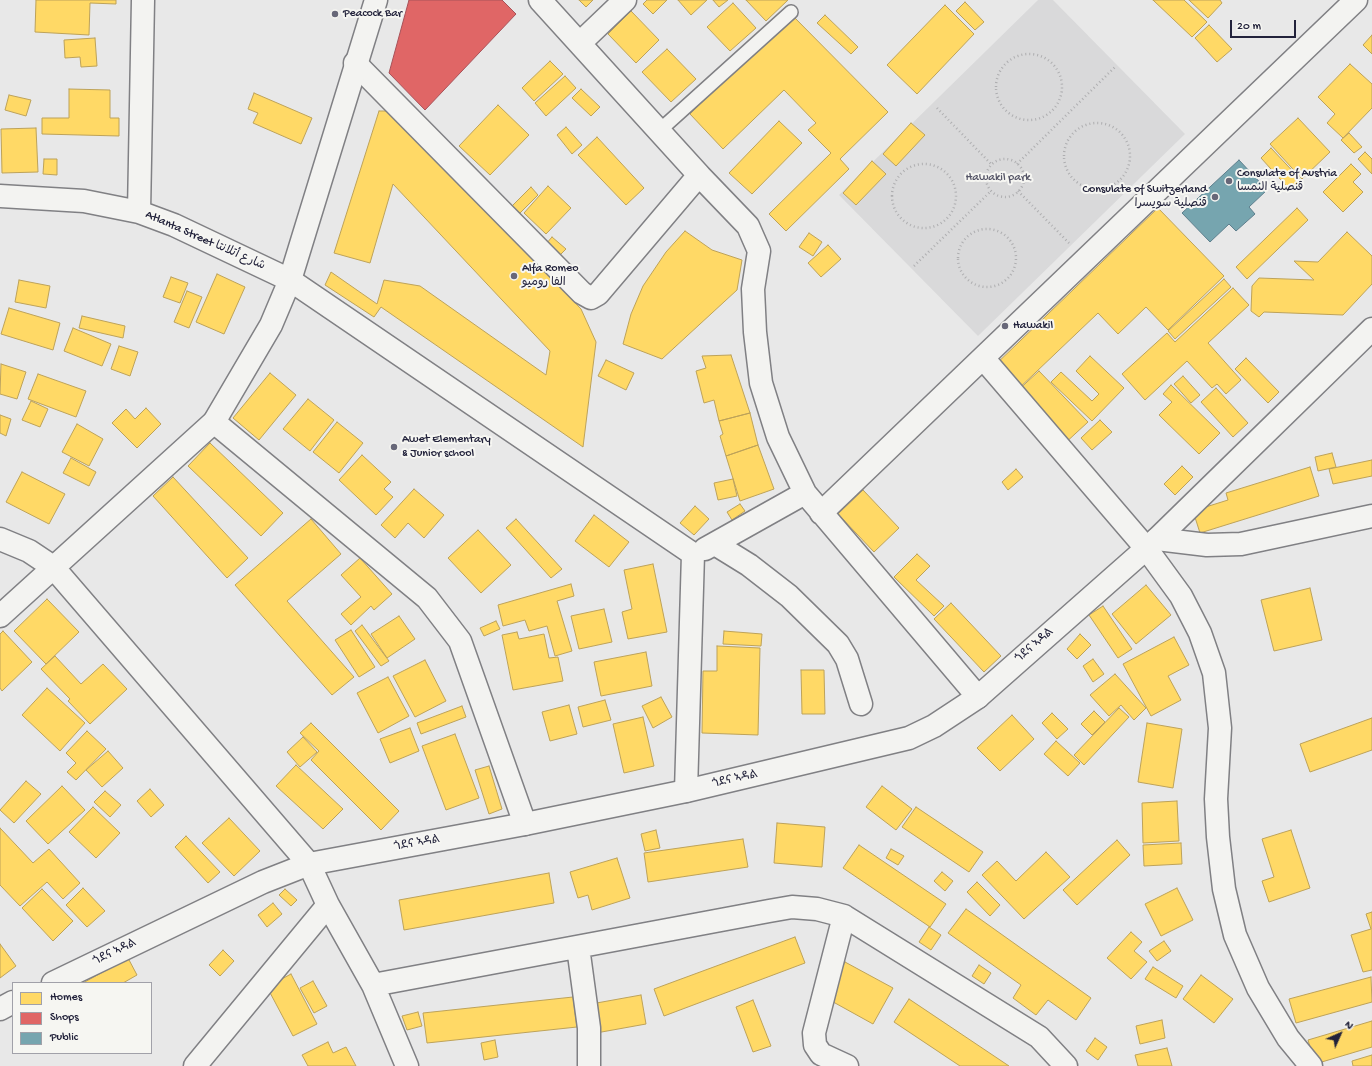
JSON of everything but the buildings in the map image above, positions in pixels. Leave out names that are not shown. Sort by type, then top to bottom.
[{"type":"street","points":[[139,212],[143,0]]},
{"type":"street","points":[[0,616],[214,422],[271,325],[290,280],[355,63],[376,0]]},
{"type":"street","points":[[540,0],[699,175],[748,226],[759,251],[753,289],[755,332],[761,383],[778,437],[805,493],[978,696]]},
{"type":"street","points":[[580,43],[625,0]]},
{"type":"street","points":[[821,512],[1356,0]]},
{"type":"street","points":[[355,63],[576,287],[591,298],[598,294],[699,175]]},
{"type":"street","name":"Atlanta Street شارع أتلانتا","points":[[0,196],[84,201],[139,212],[174,225],[290,280],[693,554]]},
{"type":"street","name":"ጎደና ኣዳል","points":[[55,982],[262,882],[309,864],[525,824],[686,791],[909,738],[934,726],[978,696],[1151,544],[1372,329]]},
{"type":"street","points":[[983,358],[1151,544],[1182,596],[1200,633],[1214,673],[1220,728],[1216,799],[1218,837],[1224,889],[1235,935],[1258,988],[1288,1038],[1311,1066]]},
{"type":"street","points":[[214,422],[427,598],[460,641],[525,824]]},
{"type":"street","points":[[686,791],[693,554],[716,544],[805,493]]},
{"type":"street","points":[[1151,544],[1241,544],[1372,516]]},
{"type":"street","points":[[0,539],[29,551],[53,567],[309,864],[328,905],[373,986],[407,1066]]},
{"type":"street","points":[[716,544],[749,565],[789,596],[838,644],[847,659],[861,704]]},
{"type":"street","points":[[195,1066],[328,905]]},
{"type":"street","points":[[373,986],[792,907],[817,909],[844,916],[1039,1037],[1066,1066]]},
{"type":"street","points":[[844,916],[814,1033],[815,1045],[821,1054],[847,1066]]},
{"type":"street","points":[[578,947],[589,1028],[589,1066]]},
{"type":"street","points":[[0,1009],[12,1003]]},
{"type":"lane","points":[[659,131],[791,12]]},
{"type":"path","points":[[1028,54],[1040,56],[1050,62],[1057,70],[1061,81],[1061,93],[1057,103],[1050,112],[1031,120],[1021,119],[1012,115],[1004,108],[997,94],[997,79],[1007,62],[1017,56],[1028,54]]},
{"type":"path","points":[[1017,164],[1115,67]]},
{"type":"path","points":[[937,108],[992,164]]},
{"type":"path","points":[[1097,123],[1108,125],[1118,131],[1125,140],[1129,151],[1129,162],[1125,173],[1118,182],[1109,187],[1099,189],[1089,188],[1079,184],[1066,168],[1064,148],[1076,131],[1085,125],[1097,123]]},
{"type":"path","points":[[999,160],[1005,160],[1017,164],[1023,174],[1024,180],[1018,191],[1008,197],[996,195],[991,191],[986,180],[989,168],[992,164],[999,160]]},
{"type":"path","points":[[920,164],[931,164],[941,168],[955,184],[955,204],[951,214],[936,226],[926,228],[916,227],[899,215],[894,206],[892,195],[894,184],[900,174],[909,167],[920,164]]},
{"type":"path","points":[[914,266],[991,191]]},
{"type":"path","points":[[1018,191],[1070,243]]},
{"type":"path","points":[[976,230],[994,230],[1003,233],[1014,247],[1016,256],[1015,266],[1005,281],[986,287],[977,285],[968,279],[962,272],[959,262],[959,252],[962,243],[976,230]]},
{"type":"green space","name":"Hawakil park","points":[[1038,0],[1053,0],[1185,134],[978,336],[839,195]]},
{"type":"place","name":"Peacock Bar","points":[[335,14]]},
{"type":"place","name":"Consulate of Austria قنصلية النمسا","points":[[1229,181]]},
{"type":"place","name":"Consulate of Switzerland قنصلية سويسرا","points":[[1215,197]]},
{"type":"place","name":"Alfa Romeo الفا روميو","points":[[514,276]]},
{"type":"place","name":"Hawakil","points":[[1005,326]]},
{"type":"place","name":"Awet Elementary & Junior school","points":[[394,447]]}]
